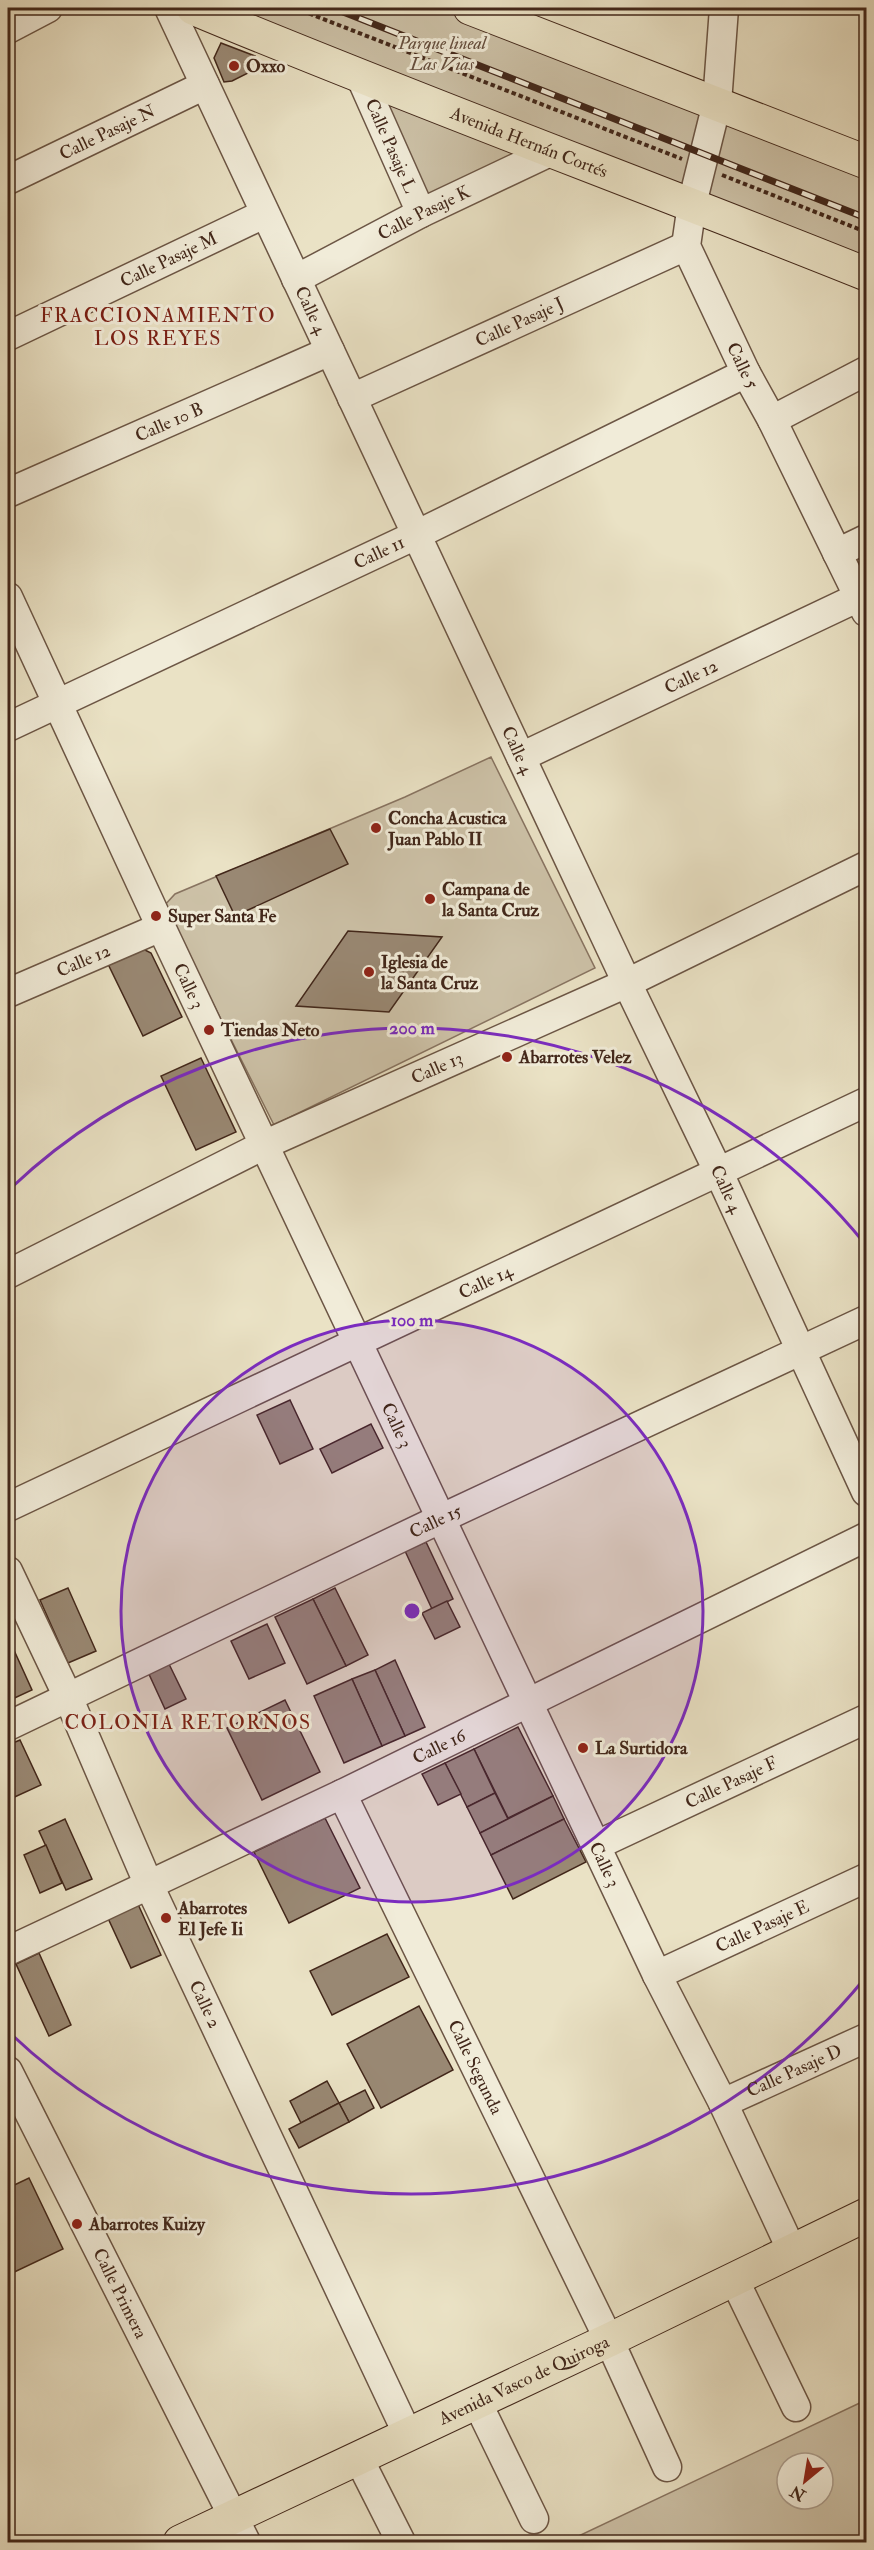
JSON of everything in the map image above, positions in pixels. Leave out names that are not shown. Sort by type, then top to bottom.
[{"type":"main road","name":"Avenida Hernán Cortés","points":[[193,8],[361,78],[554,150],[867,274]]},
{"type":"main road","points":[[470,8],[513,15],[717,103],[867,162]]},
{"type":"main road","name":"Avenida Vasco de Quiroga","points":[[180,2542],[239,2529],[359,2459],[792,2251],[865,2221]]},
{"type":"street","points":[[8,29],[48,8]]},
{"type":"street","name":"Calle 4","points":[[169,8],[627,983],[719,1173],[867,1492]]},
{"type":"street","points":[[686,246],[692,204],[717,103],[724,8]]},
{"type":"street","name":"Calle Pasaje L","points":[[361,78],[421,213]]},
{"type":"street","name":"Calle Pasaje N","points":[[8,180],[205,85]]},
{"type":"street","name":"Calle Pasaje K","points":[[296,279],[421,213],[554,150]]},
{"type":"street","name":"Calle Pasaje M","points":[[8,336],[264,214]]},
{"type":"street","name":"Calle 5","points":[[686,246],[746,373],[772,420],[863,605]]},
{"type":"street","name":"Calle Pasaje J","points":[[352,398],[686,246]]},
{"type":"street","name":"Calle 10 B","points":[[8,493],[330,351]]},
{"type":"street","points":[[772,420],[867,372]]},
{"type":"street","name":"Calle 11","points":[[8,727],[417,535],[746,373]]},
{"type":"street","points":[[837,553],[867,539]]},
{"type":"street","name":"Calle 3","points":[[8,597],[161,927],[266,1144],[657,1975],[723,2103],[792,2251]]},
{"type":"street","name":"Calle 12","points":[[521,757],[863,605]]},
{"type":"street","name":"Calle 13","points":[[8,1274],[266,1144],[627,983],[867,866]]},
{"type":"street","name":"Calle 12","points":[[8,993],[161,927]]},
{"type":"street","name":"Calle 14","points":[[8,1507],[867,1102]]},
{"type":"street","name":"Calle 15","points":[[8,1726],[442,1518],[867,1320]]},
{"type":"street","name":"Calle 16","points":[[8,1951],[148,1883],[342,1794],[867,1537]]},
{"type":"street","name":"Calle 2","points":[[8,1571],[68,1697],[148,1883],[408,2435]]},
{"type":"street","name":"Calle Pasaje F","points":[[597,1845],[867,1719]]},
{"type":"street","name":"Calle Segunda","points":[[342,1794],[609,2340],[667,2467]]},
{"type":"street","name":"Calle Pasaje E","points":[[657,1975],[867,1878]]},
{"type":"street","name":"Calle Pasaje D","points":[[723,2103],[867,2038]]},
{"type":"street","name":"Calle Primera","points":[[11,2086],[239,2529]]},
{"type":"street","points":[[734,2279],[796,2407]]},
{"type":"street","points":[[477,2402],[534,2519]]},
{"type":"street","points":[[359,2459],[401,2542]]},
{"type":"path","points":[[295,8],[867,232]]},
{"type":"green space","name":"Parque lineal Las Vias","points":[[212,8],[446,8],[712,109],[687,191]]},
{"type":"green space","points":[[375,91],[535,151],[424,204]]},
{"type":"green space","points":[[724,113],[866,168],[866,265],[700,197]]},
{"type":"green space","points":[[491,757],[595,968],[274,1125],[164,906],[175,894],[405,797]]},
{"type":"green space","points":[[866,2400],[866,2542],[566,2542]]},
{"type":"building","name":"Oxxo","points":[[221,43],[255,56],[248,73],[232,81],[224,82],[214,58]]},
{"type":"building","points":[[330,829],[348,864],[235,916],[216,876]]},
{"type":"building","name":"Iglesia de la Santa Cruz","points":[[348,931],[442,937],[389,1012],[296,1006]]},
{"type":"building","points":[[141,948],[151,953],[182,1017],[143,1036],[108,964]]},
{"type":"building","points":[[201,1058],[236,1132],[196,1150],[161,1076]]},
{"type":"building","points":[[290,1400],[313,1449],[280,1464],[257,1415]]},
{"type":"building","points":[[371,1424],[383,1448],[332,1473],[320,1449]]},
{"type":"building","points":[[426,1542],[453,1599],[432,1609],[405,1551]]},
{"type":"building","points":[[68,1588],[96,1651],[68,1663],[40,1600]]},
{"type":"building","points":[[335,1588],[368,1655],[346,1666],[313,1599]]},
{"type":"building","points":[[313,1599],[346,1666],[307,1684],[275,1617]]},
{"type":"building","points":[[447,1601],[460,1627],[435,1639],[422,1613]]},
{"type":"building","points":[[267,1624],[285,1663],[249,1679],[231,1641]]},
{"type":"building","points":[[8,1637],[32,1690],[8,1701]]},
{"type":"building","points":[[395,1660],[425,1727],[405,1736],[375,1670]]},
{"type":"building","points":[[168,1662],[186,1699],[165,1709],[148,1672]]},
{"type":"building","points":[[375,1670],[405,1736],[382,1746],[352,1679]]},
{"type":"building","points":[[352,1679],[382,1746],[344,1763],[314,1696]]},
{"type":"building","points":[[285,1700],[320,1772],[262,1800],[227,1728]]},
{"type":"building","points":[[518,1727],[553,1796],[508,1818],[474,1749]]},
{"type":"building","points":[[20,1740],[41,1785],[8,1800],[8,1745]]},
{"type":"building","points":[[474,1749],[495,1793],[467,1807],[445,1763]]},
{"type":"building","points":[[445,1763],[461,1794],[438,1805],[422,1774]]},
{"type":"building","points":[[495,1793],[508,1819],[480,1833],[467,1807]]},
{"type":"building","points":[[553,1796],[564,1819],[491,1855],[480,1833]]},
{"type":"building","points":[[325,1818],[360,1888],[289,1923],[254,1852]]},
{"type":"building","points":[[65,1819],[92,1879],[66,1890],[39,1831]]},
{"type":"building","points":[[564,1819],[586,1862],[513,1899],[491,1855]]},
{"type":"building","points":[[46,1845],[62,1883],[40,1893],[24,1855]]},
{"type":"building","points":[[137,1902],[161,1955],[131,1968],[107,1916]]},
{"type":"building","points":[[387,1934],[409,1977],[332,2015],[310,1971]]},
{"type":"building","points":[[39,1953],[71,2025],[49,2036],[16,1964]]},
{"type":"building","points":[[419,2006],[453,2070],[381,2108],[347,2044]]},
{"type":"building","points":[[327,2081],[339,2103],[301,2123],[290,2101]]},
{"type":"building","points":[[365,2090],[374,2108],[349,2122],[339,2103]]},
{"type":"building","points":[[339,2103],[349,2122],[299,2148],[289,2129]]},
{"type":"building","points":[[29,2178],[63,2249],[8,2275],[8,2188]]},
{"type":"railway","points":[[333,8],[866,218]]},
{"type":"place","name":"Oxxo","points":[[234,66]]},
{"type":"place","name":"Concha Acustica Juan Pablo II","points":[[376,828]]},
{"type":"place","name":"Campana de la Santa Cruz","points":[[430,899]]},
{"type":"place","name":"Super Santa Fe","points":[[156,916]]},
{"type":"place","name":"Iglesia de la Santa Cruz","points":[[369,972]]},
{"type":"place","name":"Tiendas Neto","points":[[209,1030]]},
{"type":"place","name":"Abarrotes Velez","points":[[507,1057]]},
{"type":"place","name":"La Surtidora","points":[[583,1748]]},
{"type":"place","name":"Abarrotes El Jefe Ii","points":[[166,1918]]},
{"type":"place","name":"Abarrotes Kuizy","points":[[77,2224]]},
{"type":"district","name":"FRACCIONAMIENTO LOS REYES","points":[[158,326]]},
{"type":"district","name":"COLONIA RETORNOS","points":[[188,1722]]}]
